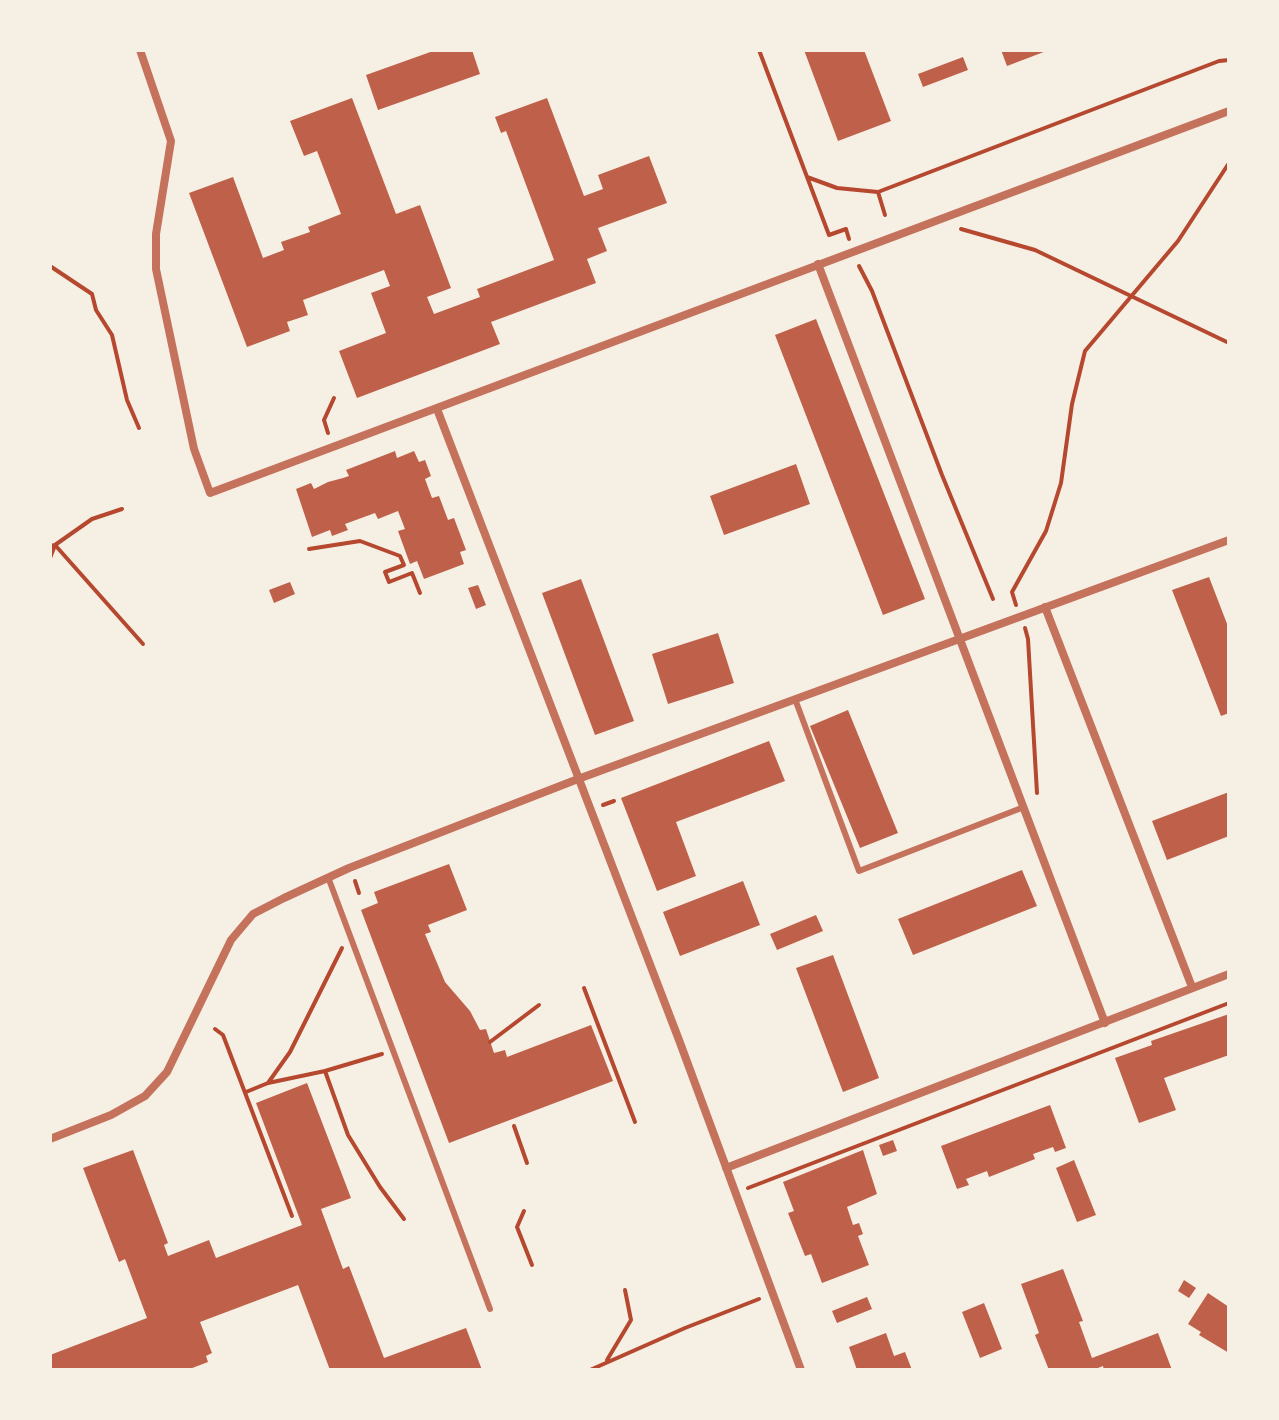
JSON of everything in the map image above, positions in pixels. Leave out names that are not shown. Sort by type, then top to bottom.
[{"type":"street","points":[[140,50],[171,141],[156,234],[156,269],[194,449],[210,493],[1229,111]]},
{"type":"street","points":[[818,264],[1105,1023]]},
{"type":"street","points":[[437,409],[801,1370]]},
{"type":"street","points":[[50,1139],[111,1115],[145,1096],[167,1072],[231,940],[253,914],[328,877],[578,779],[1229,540]]},
{"type":"street","points":[[1045,607],[1192,987]]},
{"type":"street","points":[[726,1168],[1229,974]]},
{"type":"lane","points":[[795,699],[859,871],[1024,807]]},
{"type":"lane","points":[[328,877],[490,1309]]},
{"type":"path","points":[[759,50],[829,235],[846,229]]},
{"type":"path","points":[[807,177],[837,188],[878,192],[1219,61],[1229,60]]},
{"type":"path","points":[[1012,592],[1046,531],[1061,483],[1072,404],[1085,351],[1178,241],[1229,163]]},
{"type":"path","points":[[878,192],[885,215]]},
{"type":"path","points":[[961,229],[1035,250],[1229,343]]},
{"type":"path","points":[[854,251],[993,599]]},
{"type":"path","points":[[50,266],[92,294],[96,310],[112,335],[127,400],[139,428]]},
{"type":"path","points":[[328,433],[324,420],[334,398]]},
{"type":"path","points":[[50,558],[52,544],[92,519],[122,509]]},
{"type":"path","points":[[309,549],[360,541],[400,556],[404,565],[385,572],[389,582],[412,573],[420,593]]},
{"type":"path","points":[[52,544],[143,644]]},
{"type":"path","points":[[1021,616],[1028,639],[1037,793]]},
{"type":"path","points":[[268,1083],[290,1052],[337,955],[350,936]]},
{"type":"path","points":[[584,988],[635,1122]]},
{"type":"path","points":[[753,1186],[1229,1003]]},
{"type":"path","points":[[490,1042],[539,1005]]},
{"type":"path","points":[[215,1029],[223,1035],[292,1216]]},
{"type":"path","points":[[246,1092],[268,1083],[325,1071],[394,1050]]},
{"type":"path","points":[[613,1063],[620,1061]]},
{"type":"path","points":[[325,1071],[348,1135],[404,1219]]},
{"type":"path","points":[[514,1126],[527,1163]]},
{"type":"path","points":[[524,1211],[517,1227],[532,1265]]},
{"type":"path","points":[[607,1360],[631,1320],[625,1290]]},
{"type":"path","points":[[590,1370],[607,1360],[755,1301]]},
{"type":"building","points":[[436,50],[472,50],[480,74],[378,110],[366,75]]},
{"type":"building","points":[[804,50],[864,50],[891,121],[838,141]]},
{"type":"building","points":[[1001,50],[1049,50],[1007,66]]},
{"type":"building","points":[[963,57],[968,70],[923,87],[918,74]]},
{"type":"building","points":[[352,98],[396,214],[420,205],[451,288],[427,297],[434,314],[480,297],[477,289],[554,260],[506,131],[501,133],[495,117],[547,98],[584,196],[603,189],[598,175],[649,156],[667,203],[598,228],[607,251],[587,259],[596,283],[491,322],[500,344],[357,398],[339,351],[386,333],[371,293],[390,286],[384,270],[303,300],[308,315],[287,322],[290,331],[247,347],[189,193],[233,177],[263,258],[284,250],[281,242],[310,232],[308,227],[341,214],[317,151],[304,156],[290,121]]},
{"type":"building","points":[[816,319],[925,599],[883,615],[775,335]]},
{"type":"building","points":[[395,451],[397,458],[414,451],[419,462],[425,460],[431,476],[425,479],[432,498],[439,496],[448,520],[454,518],[466,550],[460,552],[464,564],[424,579],[417,561],[410,564],[398,531],[405,529],[398,511],[378,519],[375,513],[345,524],[348,530],[332,536],[330,530],[312,537],[296,489],[311,483],[314,489],[349,476],[346,470]]},
{"type":"building","points":[[796,464],[810,504],[724,535],[710,496]]},
{"type":"building","points":[[1209,577],[1229,629],[1229,713],[1221,716],[1172,590]]},
{"type":"building","points":[[581,579],[634,721],[595,735],[542,593]]},
{"type":"building","points":[[290,582],[295,594],[274,603],[269,590]]},
{"type":"building","points":[[478,585],[486,605],[476,609],[468,588]]},
{"type":"building","points":[[718,633],[734,683],[668,704],[652,654]]},
{"type":"building","points":[[848,710],[898,833],[860,848],[810,726]]},
{"type":"building","points":[[769,741],[785,781],[676,822],[696,876],[657,891],[621,798]]},
{"type":"building","points":[[1229,792],[1229,836],[1167,860],[1152,821]]},
{"type":"building","points":[[449,864],[467,910],[428,925],[431,932],[425,934],[445,982],[470,1011],[480,1030],[486,1029],[494,1053],[505,1050],[507,1057],[591,1025],[613,1081],[449,1143],[361,910],[378,903],[374,892]]},
{"type":"building","points":[[1022,870],[1037,906],[913,955],[898,919]]},
{"type":"building","points":[[743,881],[760,925],[680,956],[663,912]]},
{"type":"building","points":[[816,915],[823,931],[777,950],[770,934]]},
{"type":"building","points":[[833,955],[879,1078],[843,1092],[796,968]]},
{"type":"building","points":[[1229,1014],[1229,1055],[1164,1078],[1176,1110],[1139,1123],[1115,1058],[1152,1045],[1151,1041]]},
{"type":"building","points":[[307,1083],[351,1198],[321,1209],[343,1269],[349,1266],[384,1358],[466,1328],[482,1370],[330,1370],[298,1285],[200,1322],[212,1353],[206,1356],[208,1362],[187,1370],[50,1370],[50,1355],[147,1318],[125,1259],[119,1262],[83,1168],[133,1150],[168,1243],[164,1245],[168,1256],[209,1240],[216,1258],[302,1225],[256,1103]]},
{"type":"building","points":[[1050,1105],[1066,1148],[1055,1152],[1053,1147],[1033,1154],[1035,1159],[989,1177],[987,1171],[966,1179],[969,1185],[957,1189],[941,1146]]},
{"type":"building","points":[[893,1140],[897,1151],[883,1156],[879,1145]]},
{"type":"building","points":[[863,1150],[877,1194],[847,1207],[853,1225],[859,1223],[863,1234],[858,1236],[869,1265],[822,1283],[811,1254],[805,1256],[788,1213],[794,1211],[783,1182]]},
{"type":"building","points":[[1074,1160],[1096,1215],[1077,1222],[1056,1168]]},
{"type":"building","points":[[1063,1269],[1083,1321],[1079,1322],[1092,1358],[1158,1333],[1172,1370],[1104,1370],[1103,1366],[1093,1370],[1049,1370],[1035,1335],[1039,1333],[1021,1284]]},
{"type":"building","points":[[1184,1280],[1196,1288],[1189,1298],[1178,1291]]},
{"type":"building","points":[[1208,1293],[1229,1307],[1229,1353],[1199,1335],[1201,1332],[1188,1324]]},
{"type":"building","points":[[867,1297],[872,1309],[837,1323],[832,1311]]},
{"type":"building","points":[[984,1303],[1002,1349],[980,1358],[962,1312]]},
{"type":"building","points":[[886,1333],[894,1356],[905,1352],[912,1370],[857,1370],[849,1347]]}]
